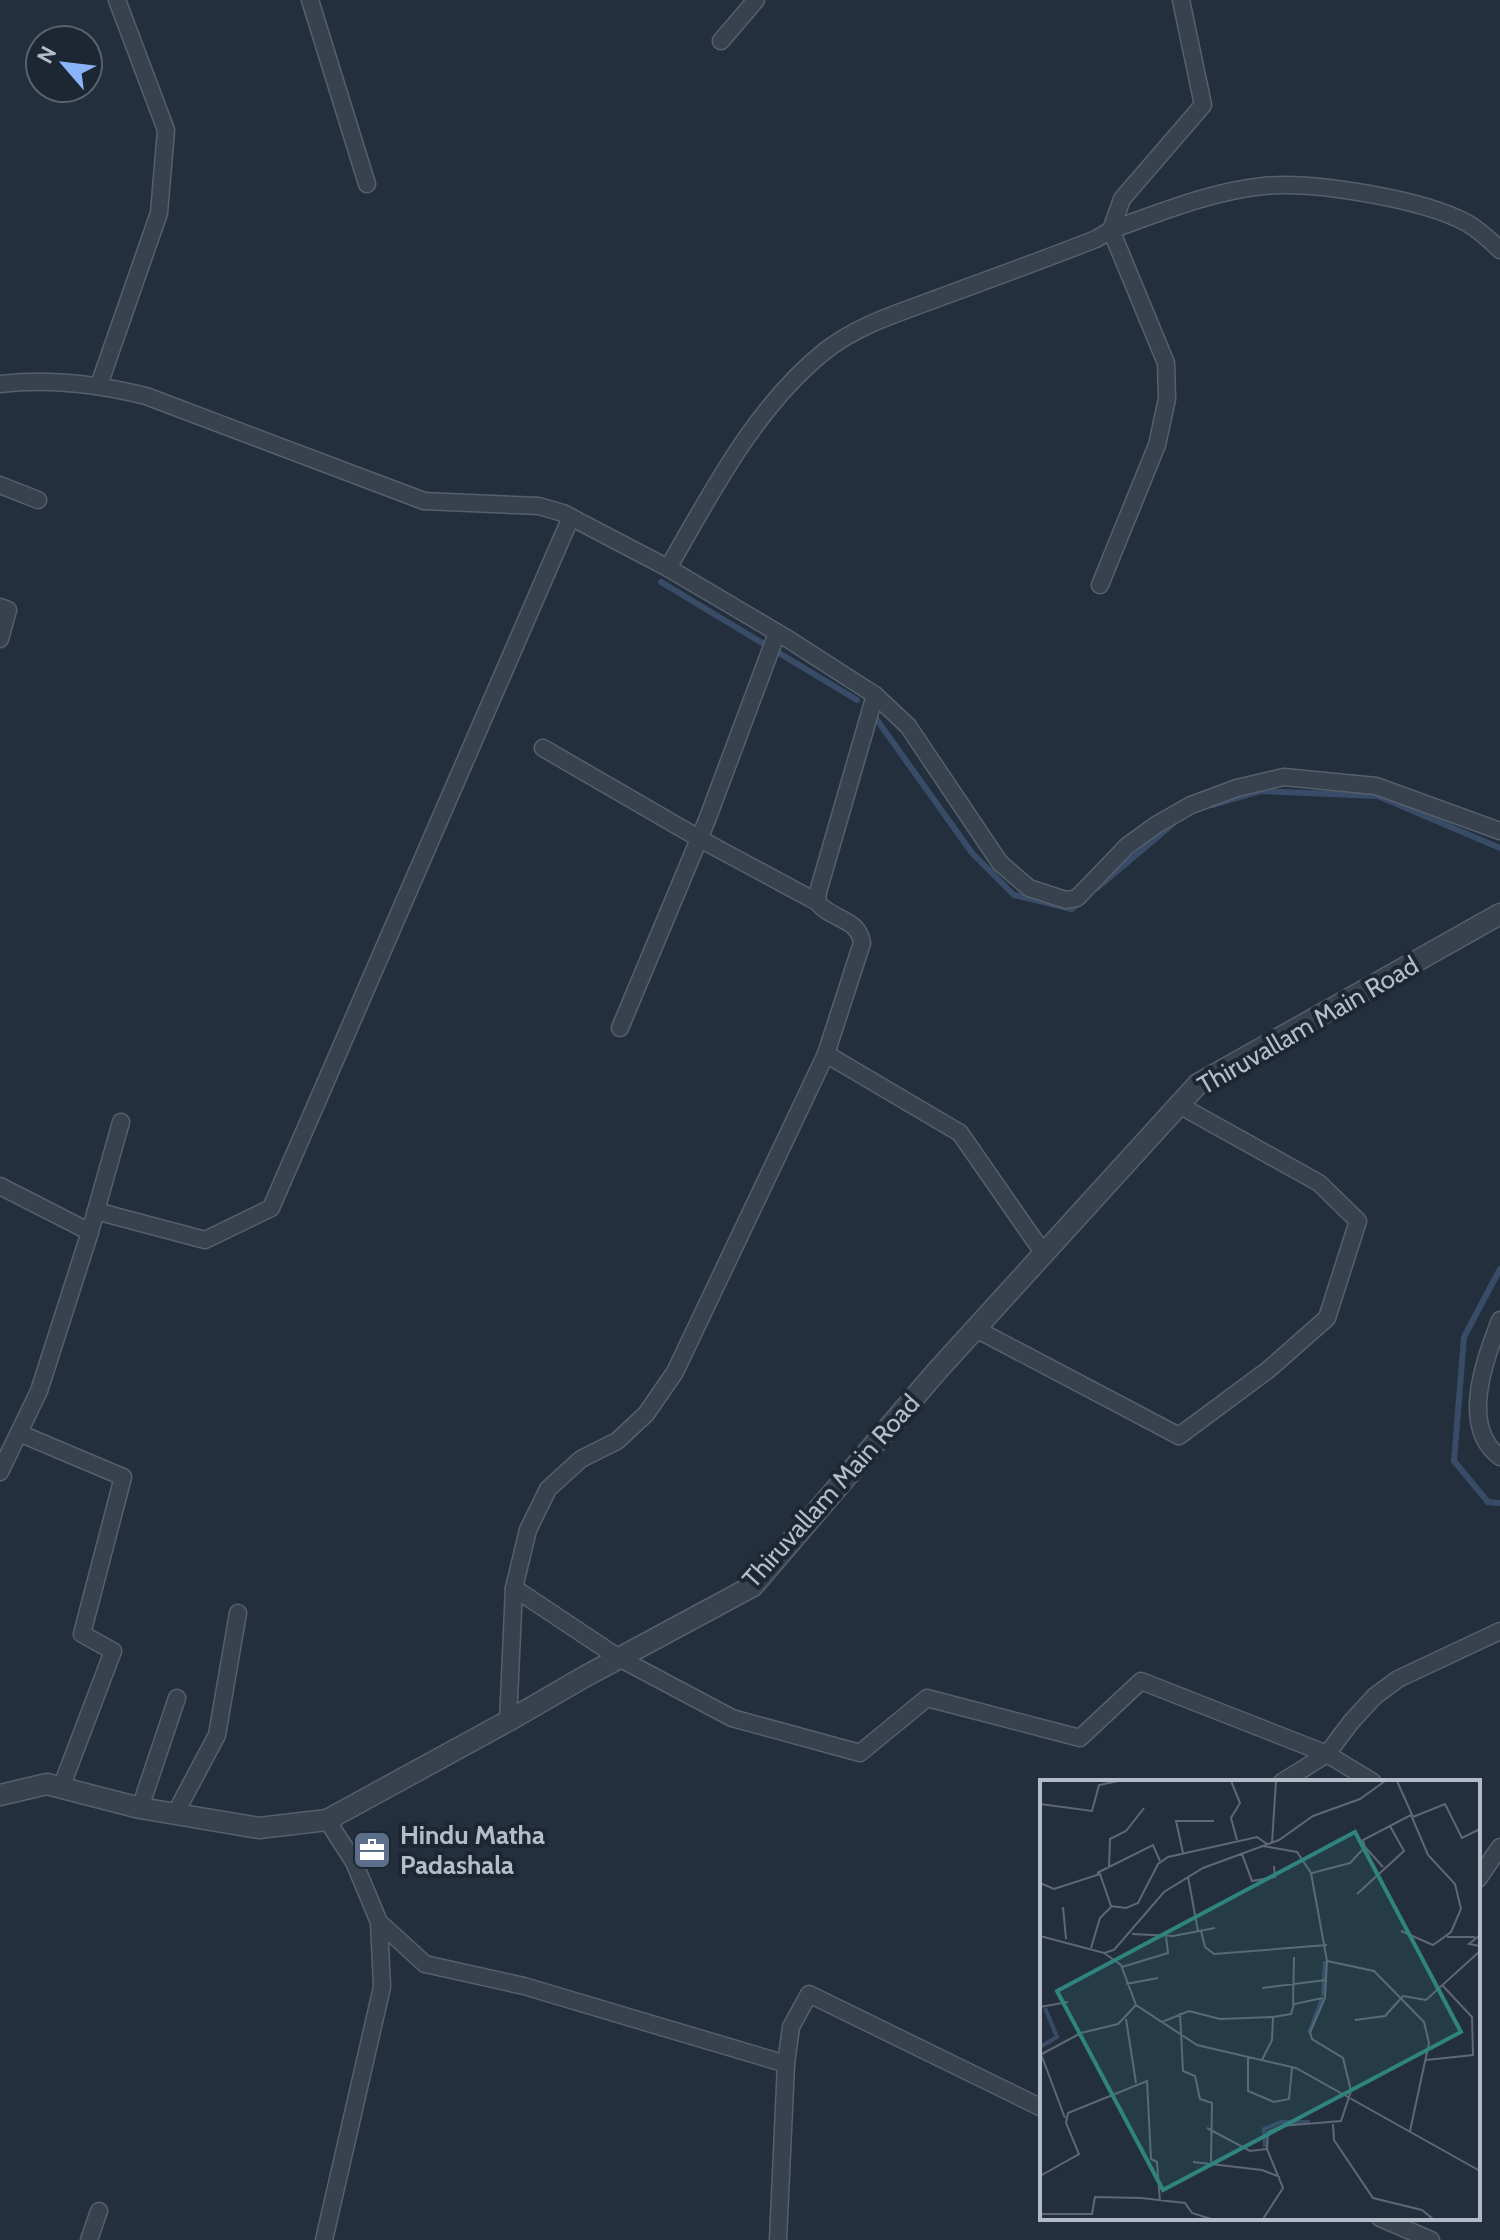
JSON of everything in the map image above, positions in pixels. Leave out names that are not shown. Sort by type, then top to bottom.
[{"type":"street","points":[[99,385],[159,213],[166,130],[117,0]]},
{"type":"street","points":[[310,0],[367,184]]},
{"type":"street","points":[[721,41],[756,0]]},
{"type":"street","points":[[1100,585],[1157,445],[1167,399],[1166,363],[1111,230],[1122,199],[1203,105],[1181,0]]},
{"type":"street","points":[[668,568],[718,481],[762,418],[793,380],[827,350],[869,324],[1096,239],[1111,230],[1216,196],[1264,186],[1328,187],[1449,215],[1468,223],[1500,250]]},
{"type":"street","points":[[0,384],[99,385],[146,396],[424,501],[539,506],[571,517],[668,568],[875,695],[908,726],[1000,863],[1029,888],[1066,900],[1077,898],[1127,846],[1191,805],[1284,777],[1376,786],[1500,831]]},
{"type":"street","points":[[0,485],[38,500]]},
{"type":"street","points":[[96,1211],[205,1240],[271,1208],[571,517]]},
{"type":"street","points":[[0,607],[8,610],[0,639]]},
{"type":"street","points":[[620,1028],[700,839],[777,633]]},
{"type":"street","points":[[817,902],[875,695]]},
{"type":"street","points":[[508,1721],[514,1588],[528,1530],[548,1489],[581,1459],[617,1441],[627,1432],[646,1414],[675,1372],[826,1054],[862,943],[854,925],[823,909],[817,902],[700,839],[543,748]]},
{"type":"street","name":"Thiruvallam Main Road","points":[[0,1795],[47,1784],[140,1808],[259,1828],[327,1820],[753,1586],[976,1329],[1198,1084],[1500,914]]},
{"type":"street","points":[[826,1054],[960,1133],[1044,1254]]},
{"type":"street","points":[[976,1329],[1179,1436],[1268,1370],[1327,1318],[1358,1221],[1319,1183],[1179,1105]]},
{"type":"street","points":[[0,1472],[39,1391],[90,1232],[121,1122]]},
{"type":"street","points":[[0,1186],[90,1232]]},
{"type":"street","points":[[1500,1320],[1489,1349],[1476,1404],[1487,1447],[1500,1457]]},
{"type":"street","points":[[19,1433],[123,1477],[82,1634],[113,1651],[61,1788]]},
{"type":"street","points":[[514,1588],[619,1658],[732,1718],[860,1753],[927,1698],[1080,1738],[1141,1681],[1327,1754],[1370,1780]]},
{"type":"street","points":[[175,1814],[217,1735],[238,1613]]},
{"type":"street","points":[[1285,1780],[1327,1754],[1375,1696],[1398,1679],[1500,1631]]},
{"type":"street","points":[[140,1808],[177,1698]]},
{"type":"street","points":[[324,2240],[382,1987],[379,1922],[354,1862],[327,1820]]},
{"type":"street","points":[[1480,1872],[1500,1847]]},
{"type":"street","points":[[379,1922],[425,1964],[524,1986],[786,2064]]},
{"type":"street","points":[[778,2240],[786,2064],[791,2027],[809,1994],[1040,2107]]},
{"type":"street","points":[[89,2240],[99,2211]]},
{"type":"street","points":[[1385,2220],[1431,2240]]},
{"type":"waterway","points":[[661,582],[857,700]]},
{"type":"waterway","points":[[872,713],[972,853],[1014,895],[1072,909],[1079,903]]},
{"type":"waterway","points":[[1212,805],[1260,791],[1378,796],[1500,848]]},
{"type":"waterway","points":[[1097,888],[1174,823]]},
{"type":"waterway","points":[[1500,1269],[1464,1337],[1454,1461],[1488,1502],[1500,1503]]},
{"type":"place","name":"Hindu Matha Padashala","points":[[372,1850]]}]
